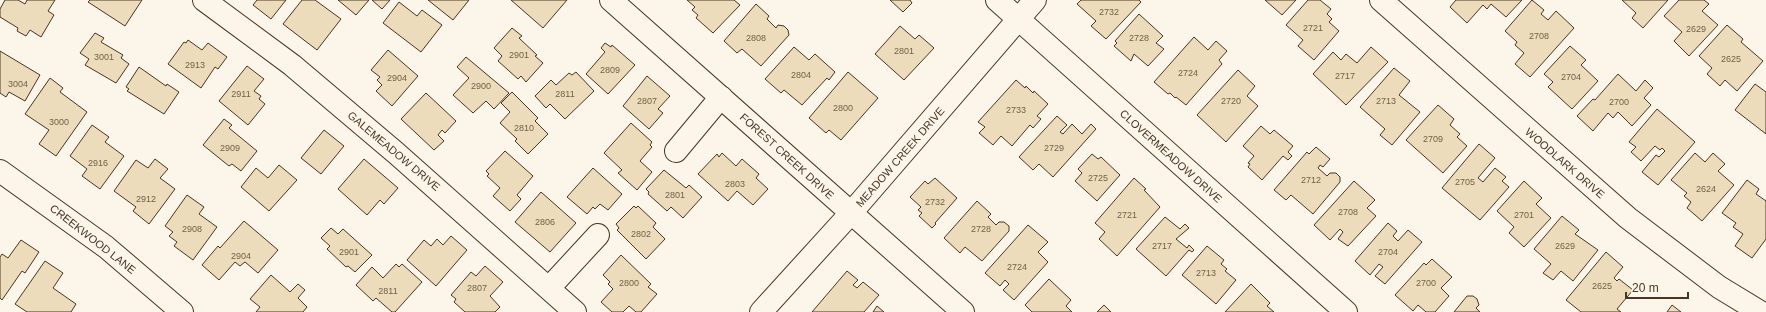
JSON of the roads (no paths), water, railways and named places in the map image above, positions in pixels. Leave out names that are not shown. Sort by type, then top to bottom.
[{"type":"street","name":"GALEMEADOW DRIVE","points":[[204,0],[292,65],[407,163],[575,312]]},
{"type":"street","name":"FOREST CREEK DRIVE","points":[[611,0],[963,312]]},
{"type":"street","name":"CLOVERMEADOW DRIVE","points":[[997,0],[1346,312]]},
{"type":"street","name":"MEADOW CREEK DRIVE","points":[[761,312],[851,213],[1035,0]]},
{"type":"street","name":"WOODLARK DRIVE","points":[[1380,0],[1628,218],[1719,287],[1760,312]]},
{"type":"street","points":[[676,151],[721,97]]},
{"type":"street","name":"CREEKWOOD LANE","points":[[0,171],[106,247],[182,312]]},
{"type":"street","points":[[549,288],[598,235]]}]
